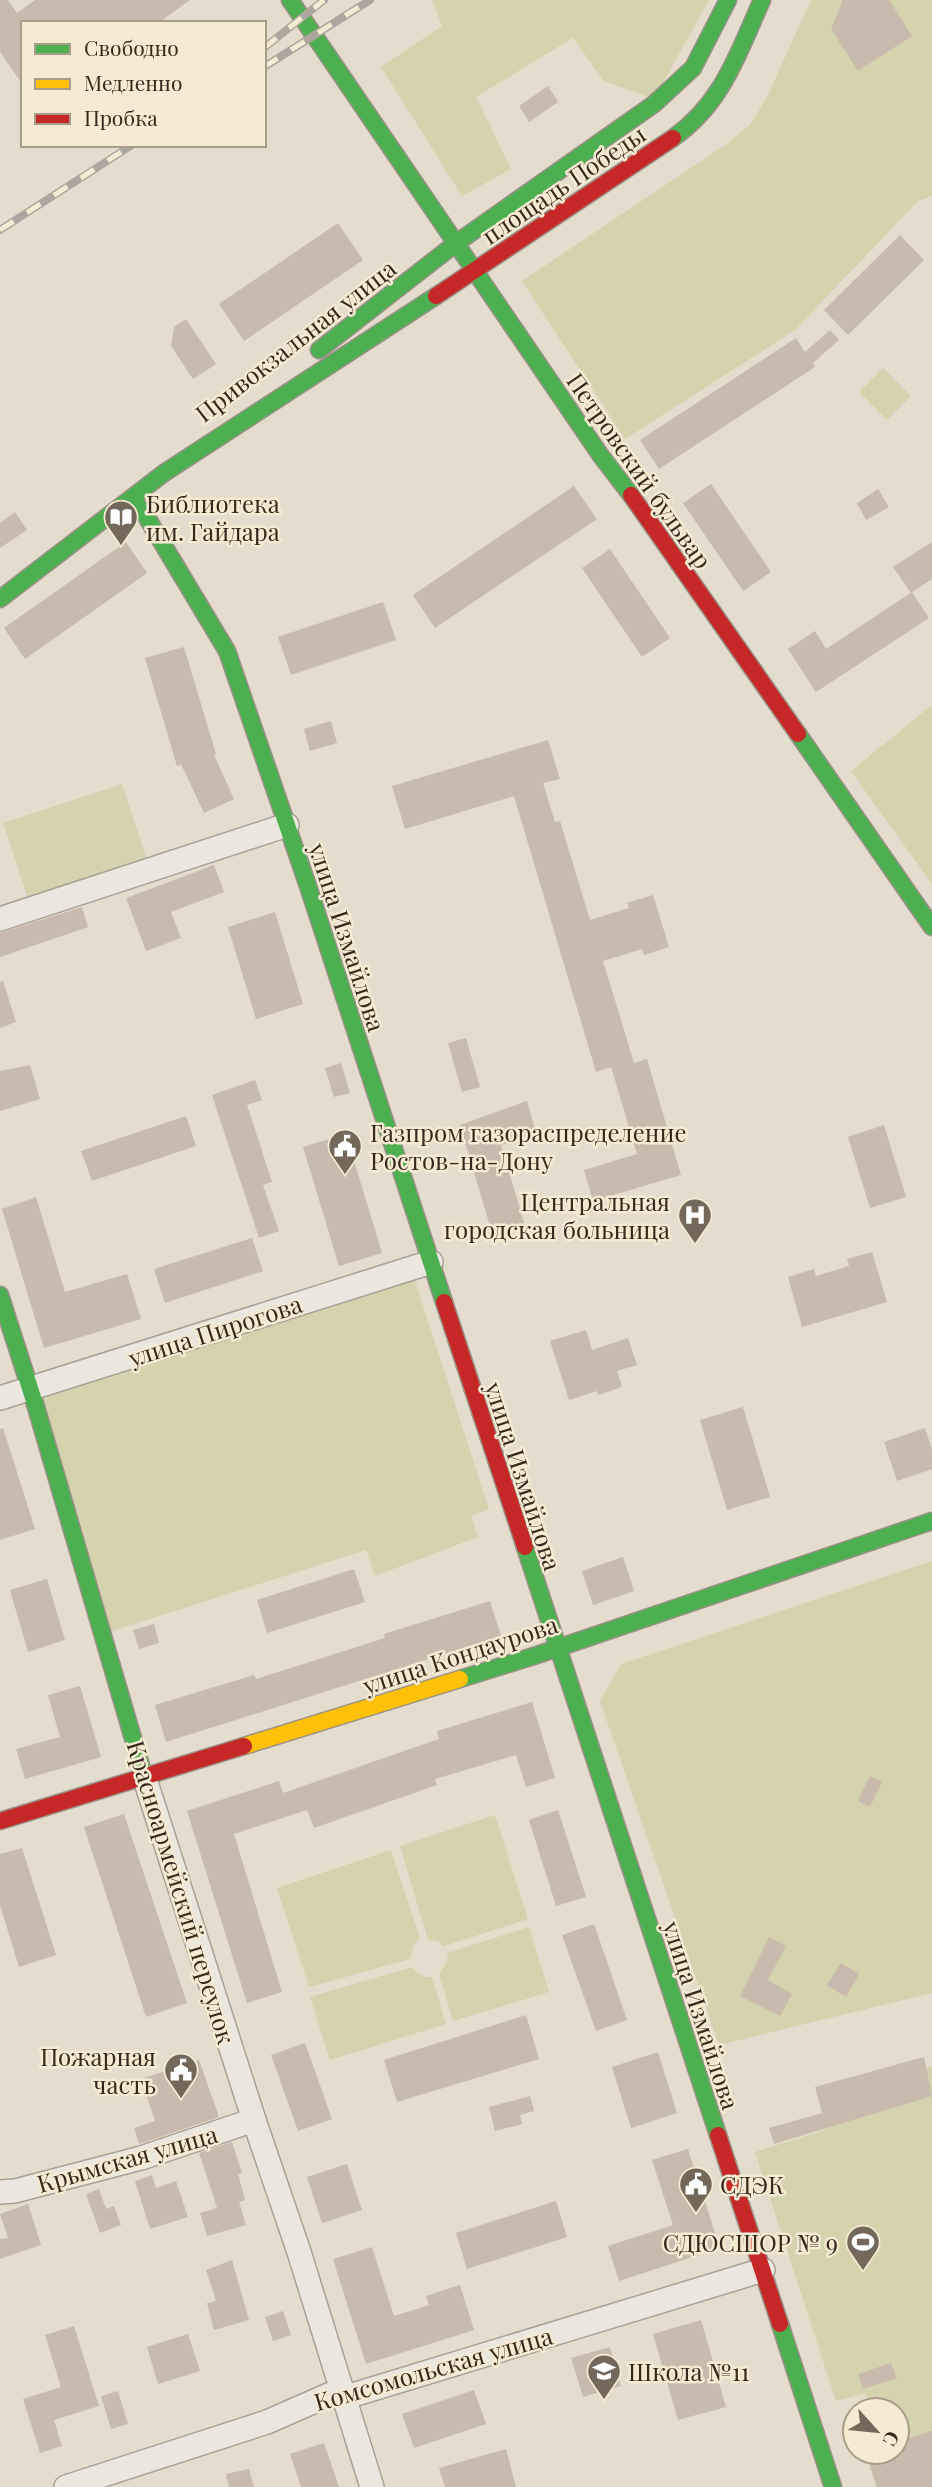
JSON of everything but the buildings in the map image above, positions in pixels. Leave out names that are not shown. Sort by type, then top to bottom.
[{"type":"street","name":"Петровский бульвар","points":[[290,0],[317,36],[474,272],[932,927]]},
{"type":"street","name":"площадь Победы","points":[[474,272],[668,118],[728,0]]},
{"type":"street","name":"площадь Победы","points":[[455,244],[620,126],[706,110],[725,84],[762,0]]},
{"type":"street","name":"Привокзальная улица","points":[[0,599],[455,244]]},
{"type":"street","name":"Привокзальная улица","points":[[164,473],[474,272]]},
{"type":"street","name":"улица Измайлова","points":[[132,498],[146,516],[228,651],[833,2487]]},
{"type":"street","points":[[0,919],[287,825]]},
{"type":"street","name":"улица Пирогова","points":[[0,1398],[431,1262]]},
{"type":"street","name":"Красноармейский переулок","points":[[0,1295],[144,1776],[299,2252],[372,2487]]},
{"type":"street","name":"улица Кондаурова","points":[[0,1821],[556,1648],[932,1521]]},
{"type":"street","name":"Крымская улица","points":[[0,2192],[15,2191],[141,2158],[254,2120]]},
{"type":"street","name":"Комсомольская улица","points":[[66,2487],[267,2423],[331,2394],[343,2398],[763,2270]]},
{"type":"shaded area","points":[[432,0],[709,0],[654,99],[604,81],[573,38],[476,97],[511,169],[462,196],[381,67],[442,26]]},
{"type":"shaded area","points":[[811,0],[932,0],[932,196],[918,201],[795,330],[625,439],[522,281],[725,145],[750,125],[766,99]]},
{"type":"shaded area","points":[[883,368],[911,396],[887,420],[859,392]]},
{"type":"shaded area","points":[[932,705],[932,884],[851,771]]},
{"type":"shaded area","points":[[122,784],[147,860],[28,899],[3,823]]},
{"type":"shaded area","points":[[411,1269],[489,1509],[471,1516],[478,1537],[375,1576],[366,1550],[106,1633],[32,1389]]},
{"type":"shaded area","points":[[932,1561],[932,1993],[719,2045],[600,1701],[621,1664]]},
{"type":"shaded area","points":[[495,1815],[528,1919],[444,1946],[437,1941],[428,1940],[400,1846]]},
{"type":"shaded area","points":[[391,1850],[420,1939],[414,1944],[410,1959],[309,1987],[277,1888]]},
{"type":"shaded area","points":[[529,1927],[549,1992],[453,2021],[439,1974],[448,1960],[447,1953]]},
{"type":"shaded area","points":[[412,1967],[421,1975],[432,1977],[446,2024],[330,2060],[310,1997]]},
{"type":"shaded area","name":"СДЮСШОР № 9","points":[[932,2066],[932,2487],[876,2487],[869,2466],[911,2466],[911,2396],[866,2396],[865,2393],[841,2396],[841,2400],[836,2401],[755,2152],[825,2130],[820,2098]]},
{"type":"railway","points":[[266,46],[324,0]]},
{"type":"railway","points":[[266,66],[370,0]]},
{"type":"railway","points":[[0,230],[129,147]]},
{"type":"traffic: fast","points":[[290,0],[601,456],[631,495]]},
{"type":"traffic: fast","points":[[319,350],[455,244],[654,104],[693,68],[728,0]]},
{"type":"traffic: fast","points":[[673,138],[705,109],[717,93],[762,0]]},
{"type":"traffic: fast","points":[[0,599],[164,473],[436,296]]},
{"type":"traffic: fast","points":[[132,498],[146,516],[227,651],[309,889],[444,1302]]},
{"type":"traffic: fast","points":[[798,734],[932,927]]},
{"type":"traffic: fast","points":[[0,1295],[36,1407],[144,1776]]},
{"type":"traffic: fast","points":[[460,1679],[932,1521]]},
{"type":"traffic: fast","points":[[525,1547],[718,2135]]},
{"type":"traffic: fast","points":[[780,2324],[833,2487]]},
{"type":"traffic: slow","points":[[244,1746],[460,1679]]},
{"type":"traffic: jam","points":[[436,296],[673,138]]},
{"type":"traffic: jam","points":[[631,495],[798,734]]},
{"type":"traffic: jam","points":[[444,1302],[525,1547]]},
{"type":"traffic: jam","points":[[0,1821],[244,1746]]},
{"type":"traffic: jam","points":[[718,2135],[780,2324]]},
{"type":"place","name":"Библиотека им. Гайдара","points":[[121,547]]},
{"type":"place","name":"Газпром газораспределение Ростов-на-Дону","points":[[345,1176]]},
{"type":"place","name":"Центральная городская больница","points":[[695,1245]]},
{"type":"place","name":"Пожарная часть","points":[[181,2100]]},
{"type":"place","name":"СДЭК","points":[[696,2214]]},
{"type":"place","name":"СДЮСШОР № 9","points":[[863,2272]]},
{"type":"place","name":"Школа №11","points":[[604,2401]]}]
